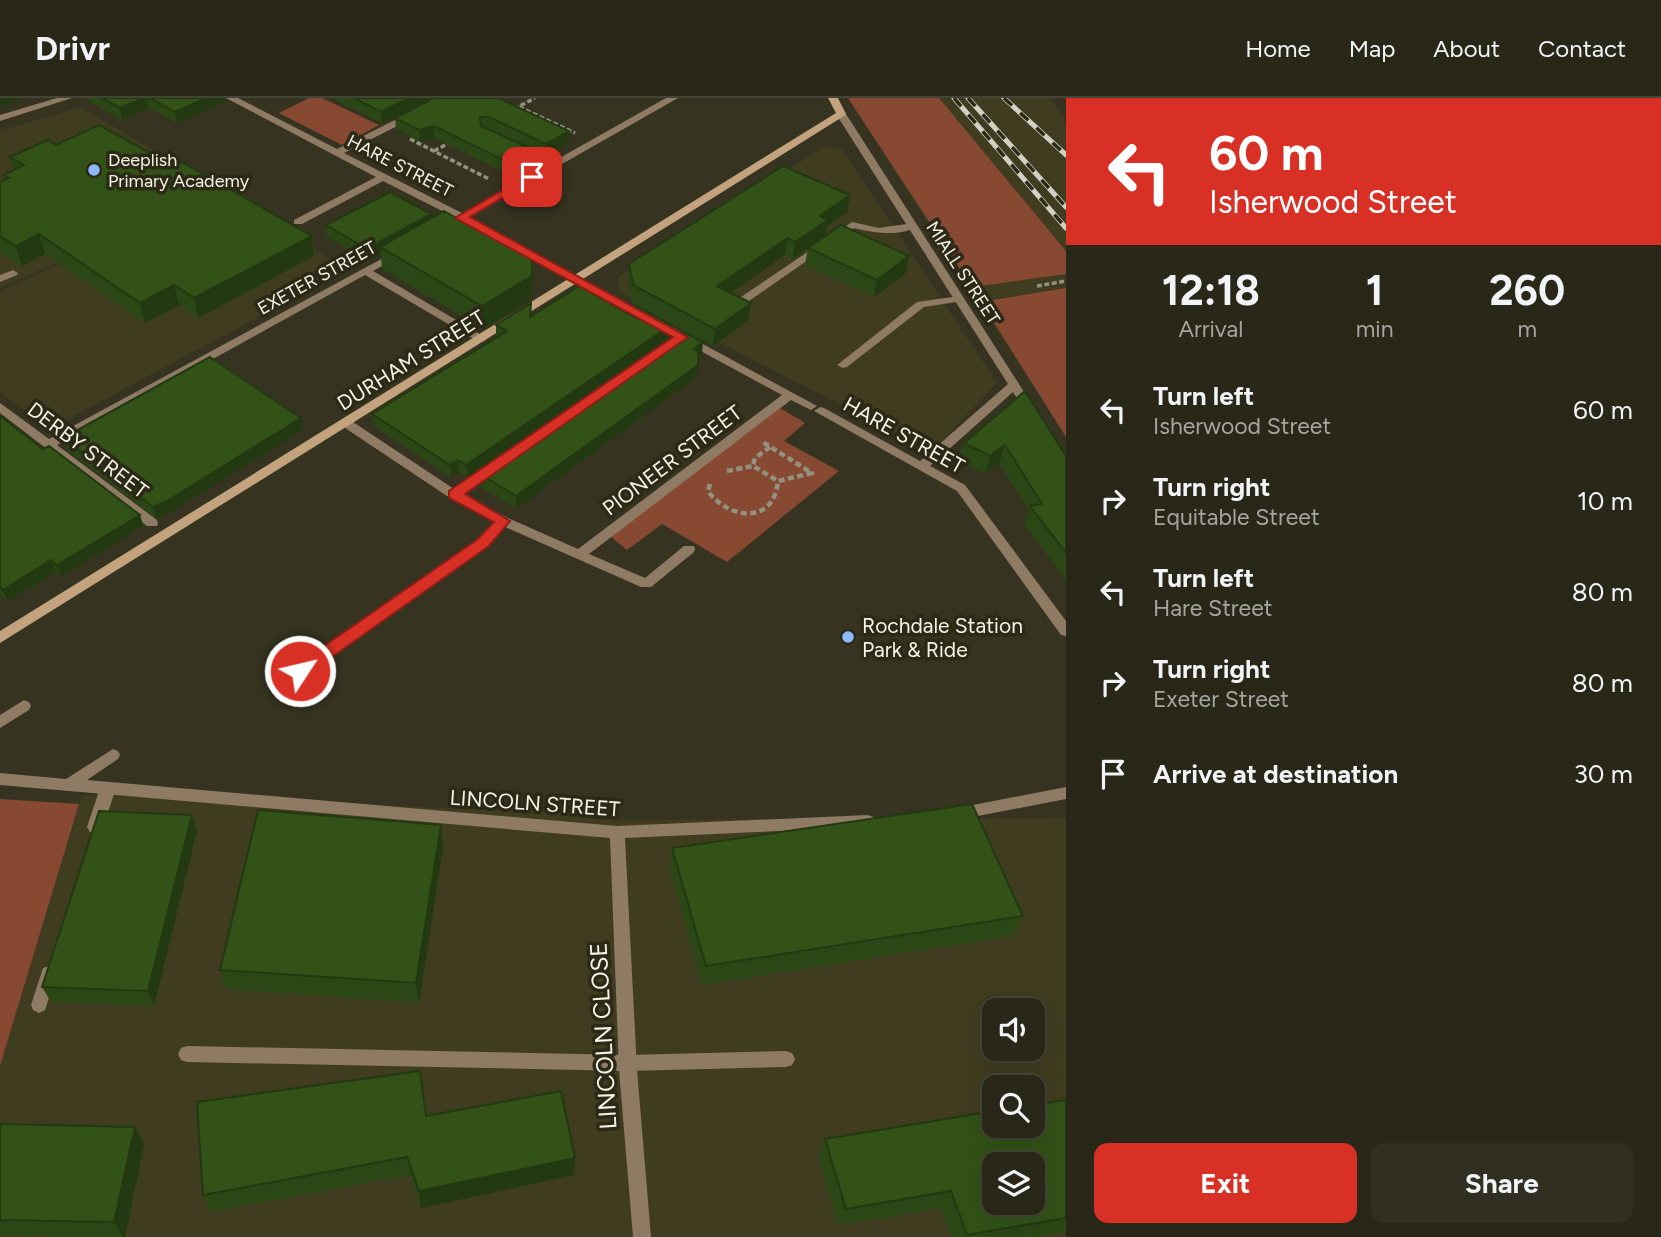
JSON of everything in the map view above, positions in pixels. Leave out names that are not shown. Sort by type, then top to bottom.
[{"type":"main road","name":"MIALL STREET","points":[[833,98],[841,114]]},
{"type":"main road","name":"DURHAM STREET","points":[[2,633],[346,423],[841,114]]},
{"type":"street","points":[[0,118],[66,98]]},
{"type":"street","name":"HARE STREET","points":[[231,98],[577,279],[961,488],[1066,631]]},
{"type":"street","points":[[243,104],[257,98]]},
{"type":"street","points":[[437,231],[674,98]]},
{"type":"street","points":[[336,153],[422,110]]},
{"type":"street","name":"MIALL STREET","points":[[841,114],[1036,420]]},
{"type":"street","points":[[508,144],[554,165]]},
{"type":"street","points":[[298,222],[383,177]]},
{"type":"street","points":[[742,301],[852,225],[879,231],[913,226]]},
{"type":"street","name":"EXETER STREET","points":[[49,444],[414,244]]},
{"type":"street","points":[[366,271],[481,339]]},
{"type":"street","points":[[0,279],[13,273]]},
{"type":"street","points":[[843,365],[921,304],[959,299]]},
{"type":"street","points":[[671,344],[682,337]]},
{"type":"street","points":[[922,467],[1014,385]]},
{"type":"street","name":"PIONEER STREET","points":[[578,555],[790,395]]},
{"type":"street","name":"DERBY STREET","points":[[0,407],[152,523]]},
{"type":"street","points":[[346,423],[454,495],[503,521],[646,584],[689,549]]},
{"type":"street","points":[[454,495],[500,463]]},
{"type":"street","points":[[300,671],[484,543],[503,521]]},
{"type":"street","points":[[0,722],[24,706]]},
{"type":"street","points":[[68,785],[113,755]]},
{"type":"street","name":"LINCOLN STREET","points":[[0,779],[617,832],[880,821]]},
{"type":"street","points":[[91,839],[108,788]]},
{"type":"street","points":[[935,819],[1066,793]]},
{"type":"street","name":"LINCOLN CLOSE","points":[[617,832],[628,1063],[642,1237]]},
{"type":"street","points":[[39,1005],[55,954]]},
{"type":"street","points":[[187,1054],[628,1063],[786,1059]]},
{"type":"path","points":[[506,113],[535,98]]},
{"type":"path","points":[[519,106],[595,142]]},
{"type":"path","points":[[387,127],[510,190]]},
{"type":"path","points":[[434,151],[458,138]]},
{"type":"path","points":[[1037,286],[1066,281]]},
{"type":"path","points":[[743,430],[812,473],[778,481]]},
{"type":"path","points":[[752,466],[755,458],[770,447]]},
{"type":"path","points":[[714,480],[708,491],[713,501],[735,514],[747,514],[767,506],[779,491],[778,481],[767,472],[752,466],[719,474]]},
{"type":"shaded area","points":[[309,98],[322,98],[379,125],[342,145],[279,113]]},
{"type":"shaded area","points":[[848,98],[1051,98],[1066,124],[1066,437]]},
{"type":"shaded area","points":[[848,98],[939,98],[1066,251],[1066,274],[972,287]]},
{"type":"shaded area","name":"Deeplish Primary Academy","points":[[80,107],[253,208],[144,223],[0,288],[0,131]]},
{"type":"shaded area","points":[[824,147],[841,148],[997,383],[932,451],[620,292],[618,277]]},
{"type":"shaded area","points":[[254,211],[347,270],[49,429],[0,392],[0,291],[146,226]]},
{"type":"shaded area","points":[[1066,288],[1066,437],[981,302]]},
{"type":"shaded area","points":[[780,408],[805,423],[784,441],[839,471],[727,562],[662,524],[627,550],[610,536]]},
{"type":"shaded area","points":[[82,795],[568,812],[599,820],[1066,818],[1066,1237],[0,1237],[0,1066]]},
{"type":"shaded area","points":[[0,799],[79,804],[0,1066]]},
{"type":"building","points":[[101,98],[144,98],[120,108]]},
{"type":"building","points":[[150,98],[206,98],[175,112]]},
{"type":"building","points":[[354,98],[409,98],[381,112]]},
{"type":"building","points":[[434,98],[498,98],[569,131],[546,144],[489,117],[480,117],[481,126],[534,150],[510,163],[434,126],[419,130],[395,118]]},
{"type":"building","name":"Deeplish Primary Academy","points":[[99,125],[174,166],[182,162],[312,236],[194,298],[174,285],[140,303],[39,234],[16,246],[0,236],[0,182],[9,178],[4,175],[24,165],[10,157],[48,140],[56,145]]},
{"type":"building","points":[[783,166],[850,195],[820,216],[828,220],[795,242],[788,238],[717,286],[751,303],[715,329],[633,285],[629,264]]},
{"type":"building","points":[[390,192],[431,214],[367,249],[326,225]]},
{"type":"building","points":[[444,211],[532,260],[532,276],[482,306],[380,247]]},
{"type":"building","points":[[841,225],[909,256],[877,280],[808,248]]},
{"type":"building","points":[[579,286],[638,319],[636,306],[671,325],[466,465],[458,460],[450,465],[372,414],[507,331],[496,325],[531,303],[530,317]]},
{"type":"building","points":[[684,332],[703,342],[694,349],[698,351],[698,365],[516,496],[480,474]]},
{"type":"building","points":[[210,357],[301,418],[153,507],[63,438]]},
{"type":"building","points":[[1025,391],[1066,456],[1066,553],[1030,506],[1042,504],[1005,445],[990,456],[964,443]]},
{"type":"building","points":[[0,416],[43,449],[49,446],[140,515],[57,565],[51,560],[3,590],[0,587]]},
{"type":"building","points":[[972,804],[1023,916],[706,966],[672,848]]},
{"type":"building","points":[[258,810],[441,825],[416,983],[220,970]]},
{"type":"building","points":[[99,811],[192,815],[148,991],[42,987]]},
{"type":"building","points":[[420,1071],[426,1116],[561,1091],[575,1158],[419,1191],[407,1157],[203,1195],[197,1102]]},
{"type":"building","points":[[1066,1100],[1066,1218],[967,1235],[951,1191],[846,1209],[825,1139],[982,1113],[982,1138],[1045,1138],[1045,1103]]},
{"type":"building","points":[[0,1124],[135,1127],[114,1222],[0,1220]]},
{"type":"railway","points":[[954,98],[1066,228]]},
{"type":"railway","points":[[968,98],[1066,207]]},
{"type":"railway","points":[[1004,98],[1066,155]]},
{"type":"place","name":"Deeplish Primary Academy","points":[[94,170]]},
{"type":"place","name":"Rochdale Station Park & Ride","points":[[848,637]]},
{"type":"route","points":[[300,671],[484,543],[503,521],[454,495],[682,337],[461,218],[532,177]]}]
